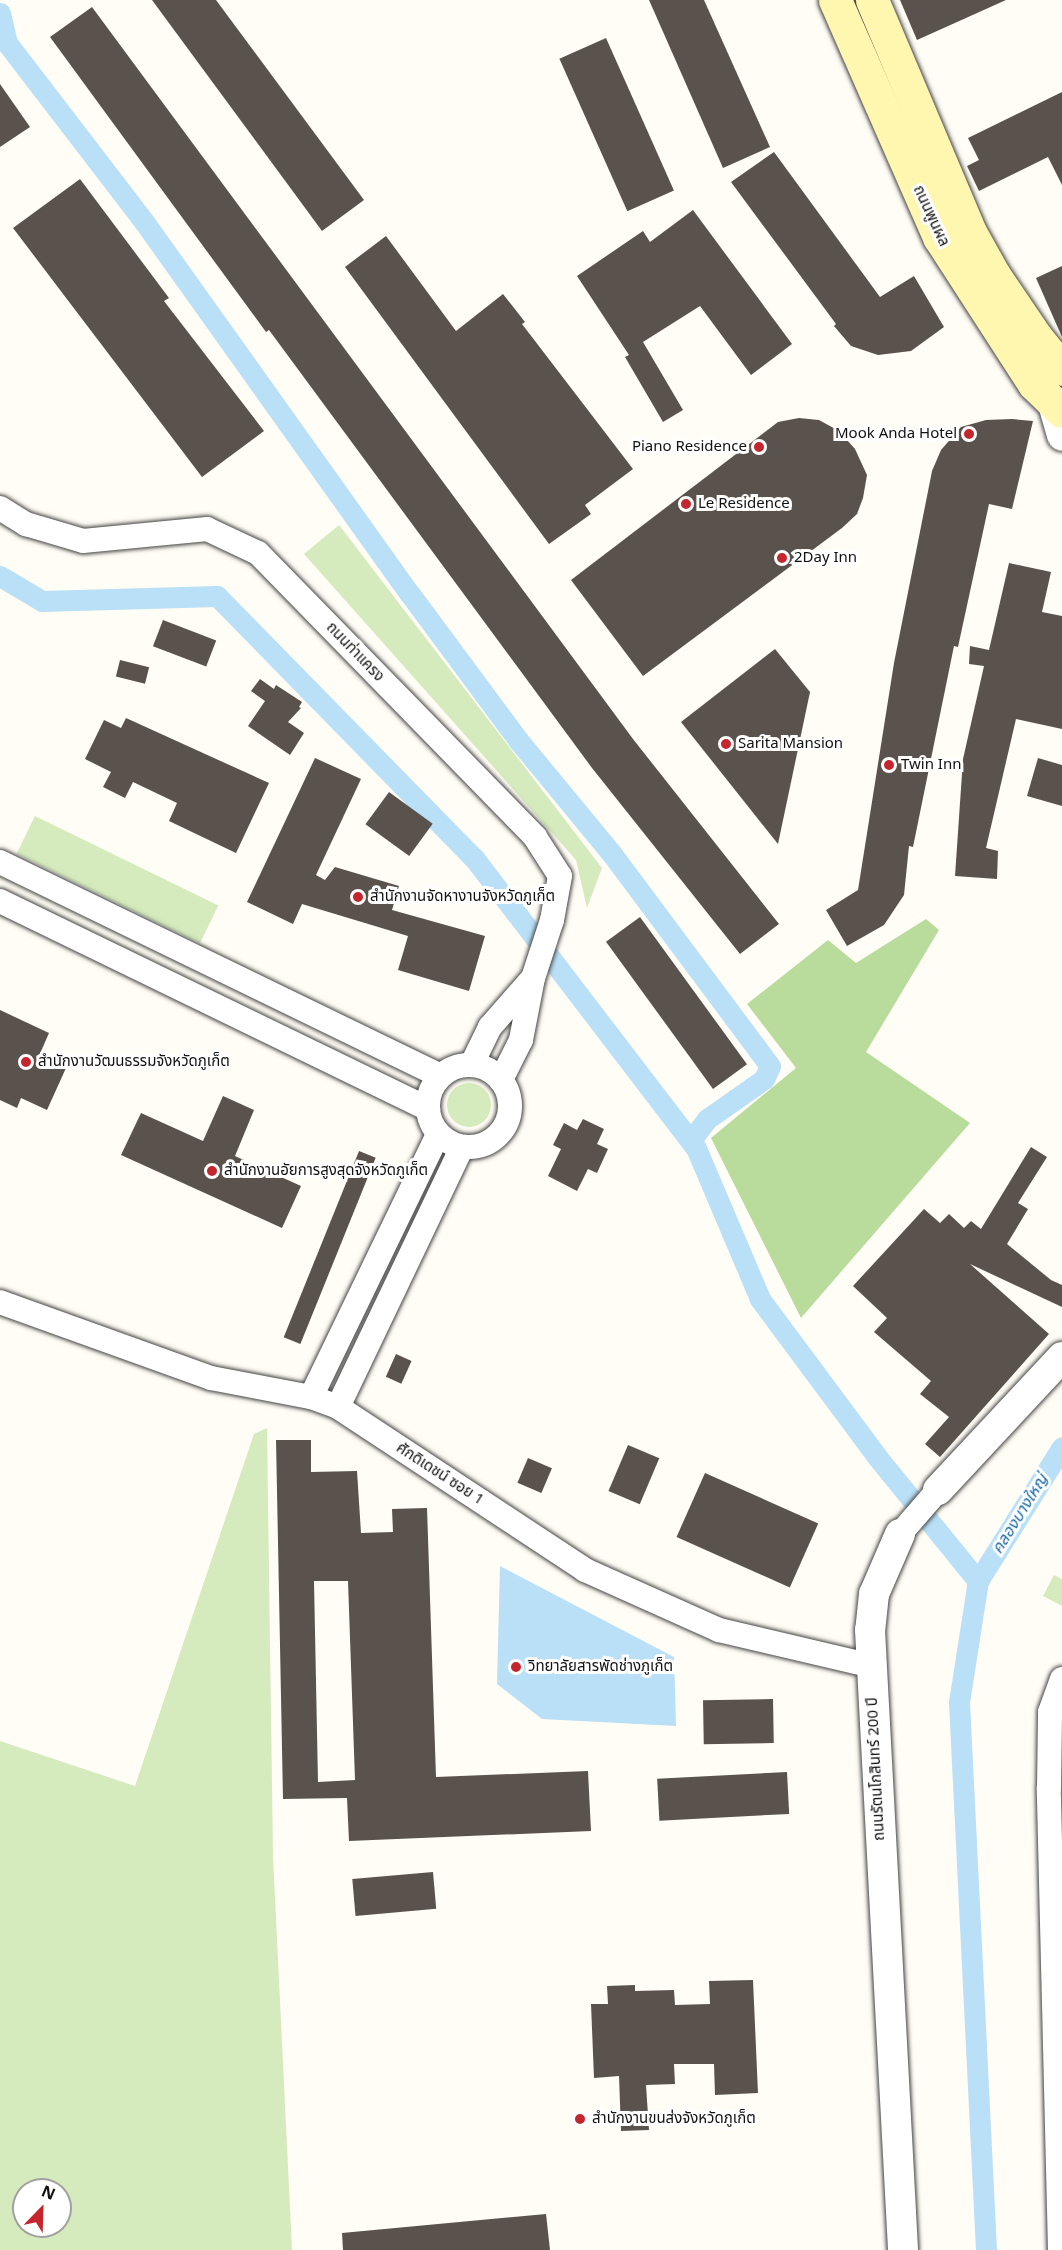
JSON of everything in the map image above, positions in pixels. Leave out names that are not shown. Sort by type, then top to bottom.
[{"type":"main road","name":"ถนนพูนผล","points":[[835,0],[939,237],[1034,384],[1058,408]]},
{"type":"main road","name":"ถนนพูนผล","points":[[872,0],[970,232],[994,275],[1062,369]]},
{"type":"street","points":[[1058,408],[1062,436]]},
{"type":"street","name":"ถนนท่าแครง","points":[[0,508],[26,524],[83,541],[207,529],[258,553],[535,837],[560,876],[552,920],[532,978],[520,1040],[501,1080]]},
{"type":"street","points":[[3,872],[149,935],[440,1076]]},
{"type":"street","points":[[0,902],[428,1108]]},
{"type":"street","points":[[134,966],[149,935]]},
{"type":"street","name":"ถนนท่าแครง","points":[[472,1064],[490,1028],[532,978]]},
{"type":"street","points":[[271,1033],[285,1000]]},
{"type":"street","points":[[472,1064],[493,1073],[501,1080],[510,1104],[509,1119],[493,1140],[476,1147],[462,1147],[445,1140],[438,1134],[430,1121],[428,1108],[431,1090],[440,1076],[456,1067],[472,1064]]},
{"type":"street","points":[[311,1397],[438,1134]]},
{"type":"street","points":[[338,1407],[462,1147]]},
{"type":"street","name":"ศักดิเดชน์ ซอย 1","points":[[0,1302],[211,1378],[311,1397],[338,1407],[585,1570],[719,1630],[872,1666]]},
{"type":"street","name":"ถนนรัตนโกสินทร์ 200 ปี","points":[[903,2250],[870,1630],[874,1594],[900,1534],[1062,1357]]},
{"type":"street","points":[[1060,2250],[1060,2171],[1049,1788],[1062,1679]]},
{"type":"green space","points":[[339,525],[602,868],[587,908],[576,860],[304,554]]},
{"type":"green space","points":[[35,816],[218,905],[200,943],[17,854]]},
{"type":"green space","points":[[926,919],[939,930],[866,1052],[970,1123],[801,1318],[711,1138],[796,1068],[747,1004],[828,940],[856,963]]},
{"type":"green space","points":[[469,1083],[484,1090],[491,1105],[484,1120],[469,1127],[454,1120],[447,1105],[454,1090]]},
{"type":"green space","points":[[267,1428],[273,1856],[292,2250],[0,2250],[0,1741],[135,1786],[254,1434]]},
{"type":"green space","points":[[1054,1575],[1062,1579],[1062,1606],[1043,1596]]},
{"type":"water","points":[[500,1566],[674,1657],[676,1726],[542,1719],[497,1684]]},
{"type":"building","points":[[152,0],[216,0],[364,200],[322,231]]},
{"type":"building","points":[[649,0],[704,0],[770,147],[723,168]]},
{"type":"building","points":[[900,0],[1006,0],[917,40]]},
{"type":"building","points":[[92,7],[633,739],[779,924],[740,954],[592,768],[269,330],[266,332],[50,37]]},
{"type":"building","points":[[606,38],[674,191],[627,211],[559,59]]},
{"type":"building","points":[[0,84],[30,127],[0,147]]},
{"type":"building","points":[[1062,92],[1062,185],[1048,157],[979,191],[967,166],[979,160],[968,138]]},
{"type":"building","points":[[774,152],[880,297],[914,276],[944,327],[911,351],[878,355],[851,346],[834,326],[836,324],[731,182]]},
{"type":"building","points":[[80,179],[169,298],[164,301],[264,431],[202,477],[13,228]]},
{"type":"building","points":[[693,210],[792,344],[751,375],[700,306],[643,342],[683,410],[663,422],[625,357],[629,355],[577,276],[643,231],[650,242]]},
{"type":"building","points":[[386,236],[456,331],[503,294],[525,322],[522,324],[633,469],[585,505],[591,514],[549,544],[345,267]]},
{"type":"building","points":[[1062,266],[1062,337],[1036,278]]},
{"type":"building","points":[[799,418],[819,420],[839,431],[855,449],[867,475],[863,498],[857,514],[842,528],[643,676],[571,580],[778,422]]},
{"type":"building","points":[[986,420],[1033,421],[1012,509],[989,504],[958,647],[954,646],[913,847],[909,846],[904,895],[884,925],[847,946],[826,910],[858,890],[894,663],[932,471],[941,450],[961,427]]},
{"type":"building","points":[[1009,563],[1051,572],[1042,612],[1062,616],[1062,729],[1016,719],[986,848],[998,851],[997,879],[955,876],[963,759],[984,666],[969,664],[970,646],[989,650]]},
{"type":"building","points":[[163,620],[216,640],[206,667],[153,646]]},
{"type":"building","points":[[775,649],[810,692],[778,844],[681,722]]},
{"type":"building","points":[[120,660],[149,667],[145,684],[116,676]]},
{"type":"building","points":[[260,679],[274,689],[276,685],[302,702],[299,707],[301,708],[288,722],[304,733],[290,755],[248,726],[265,701],[251,691]]},
{"type":"building","points":[[126,718],[269,783],[236,853],[169,821],[177,803],[133,782],[125,798],[103,787],[111,772],[85,759],[104,720],[121,728]]},
{"type":"building","points":[[315,758],[361,779],[316,875],[325,880],[335,867],[399,886],[392,910],[485,936],[469,991],[398,970],[408,936],[302,904],[293,924],[247,902]]},
{"type":"building","points":[[1038,758],[1062,765],[1062,806],[1027,796]]},
{"type":"building","points":[[389,792],[433,824],[409,856],[365,824]]},
{"type":"building","points":[[640,917],[747,1064],[713,1089],[606,942]]},
{"type":"building","name":"สำนักงานวัฒนธรรมจังหวัดภูเก็ต","points":[[0,1010],[49,1033],[39,1056],[66,1068],[47,1110],[21,1098],[17,1108],[0,1100]]},
{"type":"building","name":"สำนักงานอัยการสูงสุดจังหวัดภูเก็ต","points":[[223,1096],[254,1110],[235,1156],[301,1186],[282,1228],[121,1155],[141,1113],[203,1141]]},
{"type":"building","points":[[583,1119],[604,1129],[597,1144],[608,1149],[597,1173],[588,1169],[577,1191],[548,1176],[561,1149],[553,1145],[564,1123],[577,1130]]},
{"type":"building","points":[[1031,1147],[1047,1157],[1018,1203],[1028,1209],[1007,1244],[1051,1280],[1062,1285],[1062,1307],[970,1264],[1049,1334],[940,1457],[925,1444],[949,1417],[920,1394],[931,1381],[874,1332],[887,1318],[853,1286],[924,1209],[940,1223],[949,1214],[964,1228],[971,1221],[981,1229]]},
{"type":"building","points":[[359,1151],[376,1158],[300,1344],[284,1337]]},
{"type":"building","points":[[396,1354],[412,1361],[401,1384],[386,1377]]},
{"type":"building","points":[[276,1440],[311,1440],[311,1472],[357,1471],[361,1533],[393,1532],[392,1509],[427,1508],[436,1777],[588,1771],[591,1831],[349,1841],[347,1798],[283,1799]],"holes":[[[314,1581],[348,1581],[355,1780],[318,1782]]]},
{"type":"building","points":[[628,1445],[659,1458],[640,1504],[608,1491]]},
{"type":"building","points":[[528,1458],[552,1468],[541,1493],[517,1483]]},
{"type":"building","points":[[705,1473],[818,1523],[790,1587],[677,1537]]},
{"type":"building","points":[[773,1699],[774,1743],[704,1744],[703,1700]]},
{"type":"building","points":[[787,1772],[789,1814],[659,1821],[657,1779]]},
{"type":"building","points":[[433,1872],[436,1909],[356,1916],[352,1879]]},
{"type":"building","points":[[753,1980],[758,2093],[715,2095],[714,2064],[674,2064],[675,2084],[646,2085],[649,2130],[621,2131],[619,2076],[594,2078],[591,2004],[608,2004],[607,1986],[635,1985],[635,1991],[674,1990],[675,2005],[710,2004],[709,1981]]},
{"type":"building","points":[[546,2214],[550,2250],[343,2250],[342,2233]]},
{"type":"waterway","points":[[0,13],[7,43],[145,223],[410,594],[518,740],[612,854],[770,1066],[764,1079],[707,1119],[691,1140]]},
{"type":"waterway","points":[[0,576],[42,601],[217,596],[474,858],[696,1148],[760,1299],[878,1458],[978,1581]]},
{"type":"waterway","name":"คลองบางใหญ่","points":[[986,2250],[959,1702],[978,1581],[1062,1447]]},
{"type":"place","name":"Mook Anda Hotel","points":[[969,434]]},
{"type":"place","name":"Piano Residence","points":[[759,447]]},
{"type":"place","name":"Le Residence","points":[[686,504]]},
{"type":"place","name":"2Day Inn","points":[[782,558]]},
{"type":"place","name":"Sarita Mansion","points":[[726,744]]},
{"type":"place","name":"Twin Inn","points":[[889,765]]},
{"type":"place","name":"สำนักงานจัดหางานจังหวัดภูเก็ต","points":[[358,897]]},
{"type":"place","name":"สำนักงานวัฒนธรรมจังหวัดภูเก็ต","points":[[26,1062]]},
{"type":"place","name":"สำนักงานอัยการสูงสุดจังหวัดภูเก็ต","points":[[212,1171]]},
{"type":"place","name":"วิทยาลัยสารพัดช่างภูเก็ต","points":[[516,1667]]},
{"type":"place","name":"สำนักงานขนส่งจังหวัดภูเก็ต","points":[[580,2119]]}]
